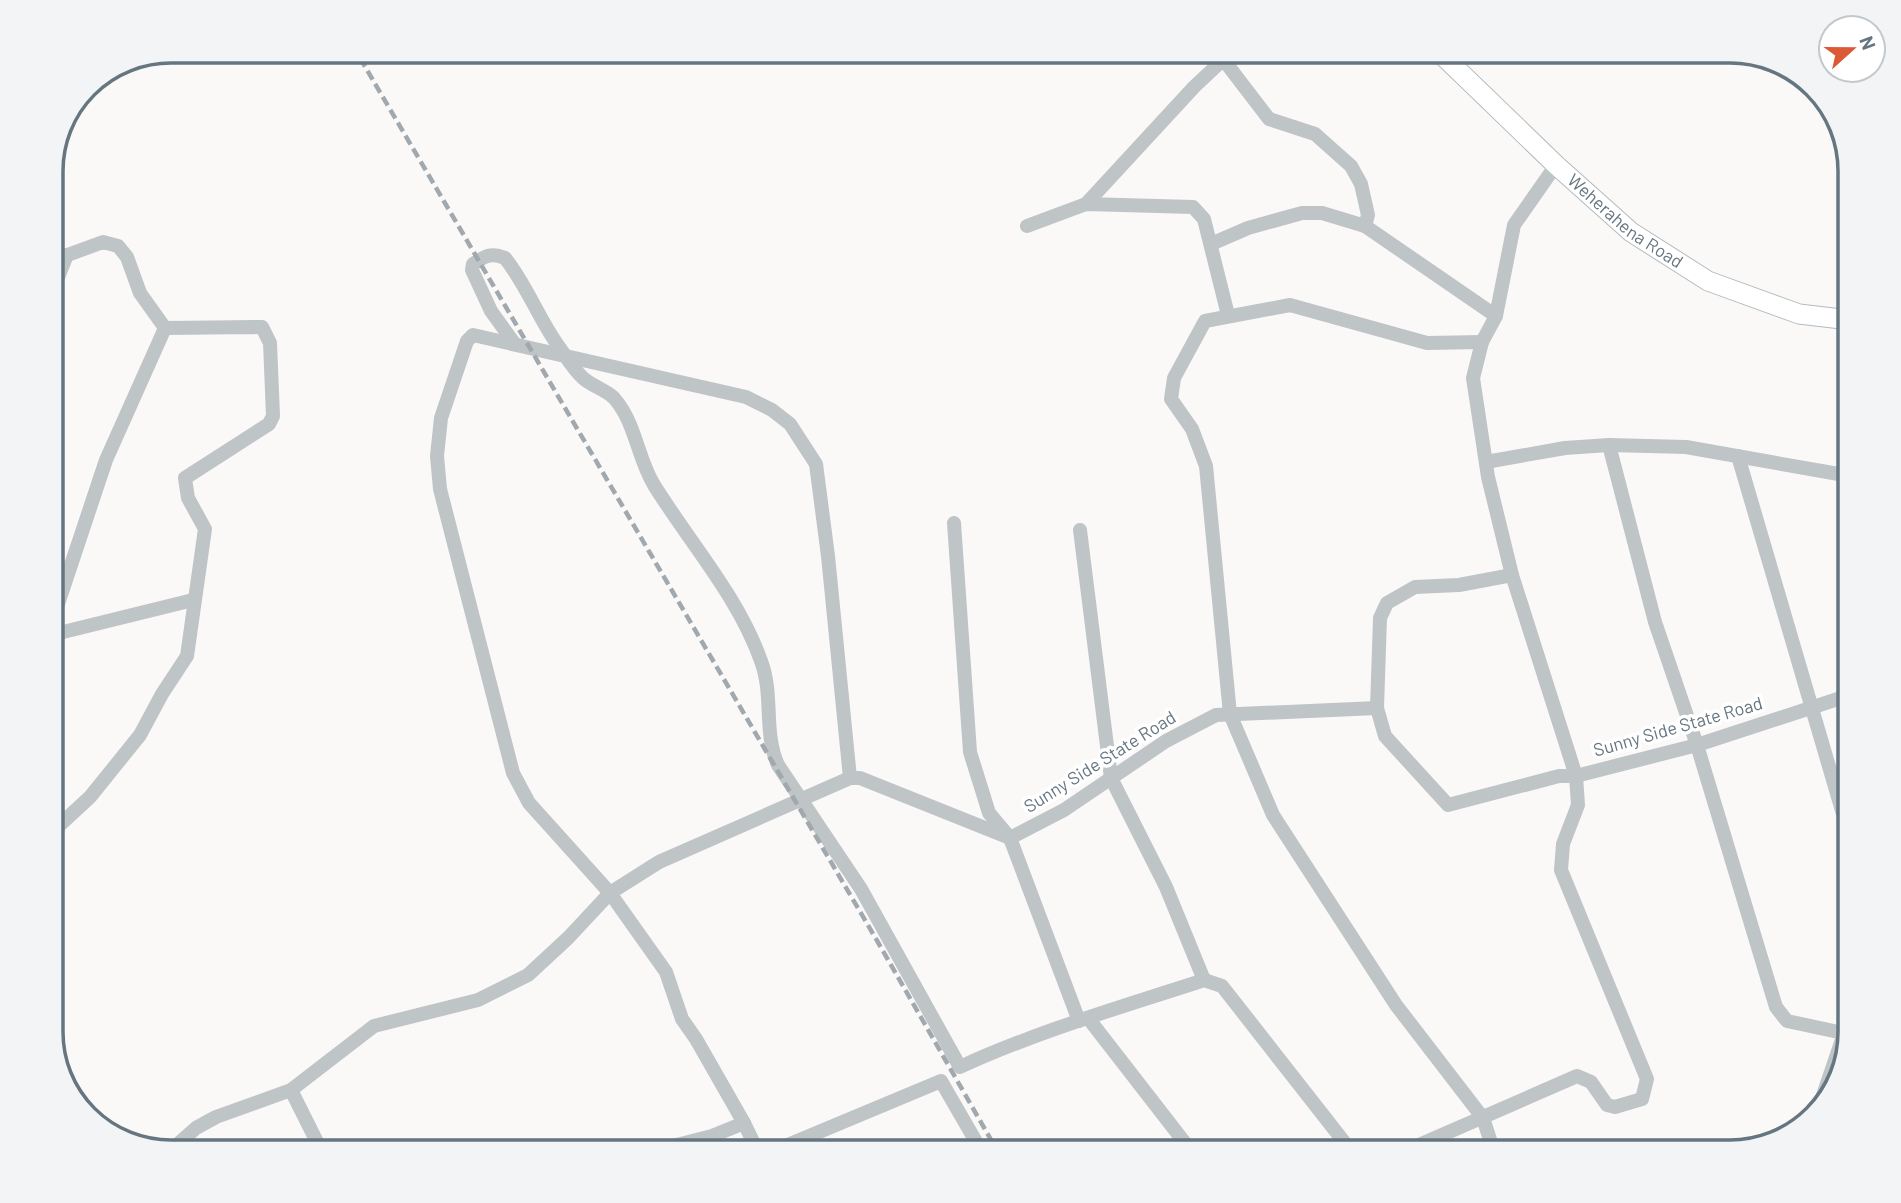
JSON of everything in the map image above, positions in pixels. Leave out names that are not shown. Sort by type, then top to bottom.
[{"type":"main road","name":"Weherahena Road","points":[[1450,63],[1556,165],[1631,232],[1708,281],[1799,314],[1838,319]]},
{"type":"street","points":[[1086,204],[1219,63]]},
{"type":"street","points":[[1231,63],[1269,119],[1315,134],[1351,166],[1361,184],[1368,215],[1365,226]]},
{"type":"street","points":[[1431,1140],[1577,1076],[1591,1082],[1607,1105],[1615,1107],[1642,1099],[1647,1079],[1561,870],[1563,844],[1578,805],[1576,776],[1512,575],[1486,462],[1473,378],[1482,342],[1496,316],[1514,225],[1556,165]]},
{"type":"street","points":[[1027,226],[1086,204],[1193,207],[1205,219],[1228,315]]},
{"type":"street","points":[[1211,244],[1248,228],[1302,213],[1322,213],[1365,226],[1496,316]]},
{"type":"street","points":[[63,256],[103,242],[118,246],[127,257],[140,293],[165,328]]},
{"type":"street","points":[[514,343],[491,311],[472,270],[473,264],[485,255],[496,254],[505,258],[565,355],[582,377],[613,397],[633,430],[652,482],[717,576],[761,661],[766,680],[772,752],[778,765],[861,890],[960,1067],[1084,1019],[1204,980],[1222,986],[1343,1140]]},
{"type":"street","points":[[63,265],[67,255]]},
{"type":"street","points":[[1482,342],[1427,343],[1290,305],[1228,315],[1205,321],[1174,378],[1171,399],[1192,429],[1206,466],[1230,714],[1273,815],[1396,1005],[1483,1118],[1490,1140]]},
{"type":"street","points":[[63,822],[90,797],[140,734],[187,656],[205,529],[188,498],[185,478],[270,424],[273,416],[270,343],[262,327],[165,328]]},
{"type":"street","points":[[63,589],[106,460],[165,328]]},
{"type":"street","points":[[752,1140],[696,1039],[682,1020],[666,972],[610,893],[529,803],[513,774],[440,489],[437,456],[441,418],[467,341],[474,335],[514,343],[746,397],[772,410],[790,424],[816,464],[828,556],[849,778]]},
{"type":"street","points":[[1486,462],[1565,448],[1609,445],[1686,447],[1838,474]]},
{"type":"street","points":[[1609,445],[1655,622],[1697,745],[1776,1007],[1787,1021],[1838,1032]]},
{"type":"street","points":[[1738,456],[1838,797]]},
{"type":"street","points":[[954,523],[970,752],[989,813],[1010,838],[1084,1019],[1182,1140]]},
{"type":"street","points":[[1080,530],[1111,778],[1166,887],[1204,980]]},
{"type":"street","points":[[1377,708],[1380,618],[1387,603],[1415,587],[1459,585],[1512,575]]},
{"type":"street","points":[[63,632],[193,600]]},
{"type":"street","name":"Sunny Side State Road","points":[[1010,838],[1064,810],[1166,741],[1216,715],[1377,708],[1385,736],[1448,805],[1559,776],[1576,776],[1697,745],[1838,699]]},
{"type":"street","points":[[182,1140],[216,1116],[291,1090],[373,1026],[478,1000],[528,975],[568,938],[610,893],[659,862],[849,778],[860,778],[1010,838]]},
{"type":"street","points":[[800,1140],[941,1081],[975,1140]]},
{"type":"street","points":[[291,1090],[316,1140]]},
{"type":"street","points":[[696,1140],[744,1123]]},
{"type":"railway","points":[[363,63],[991,1140]]}]
